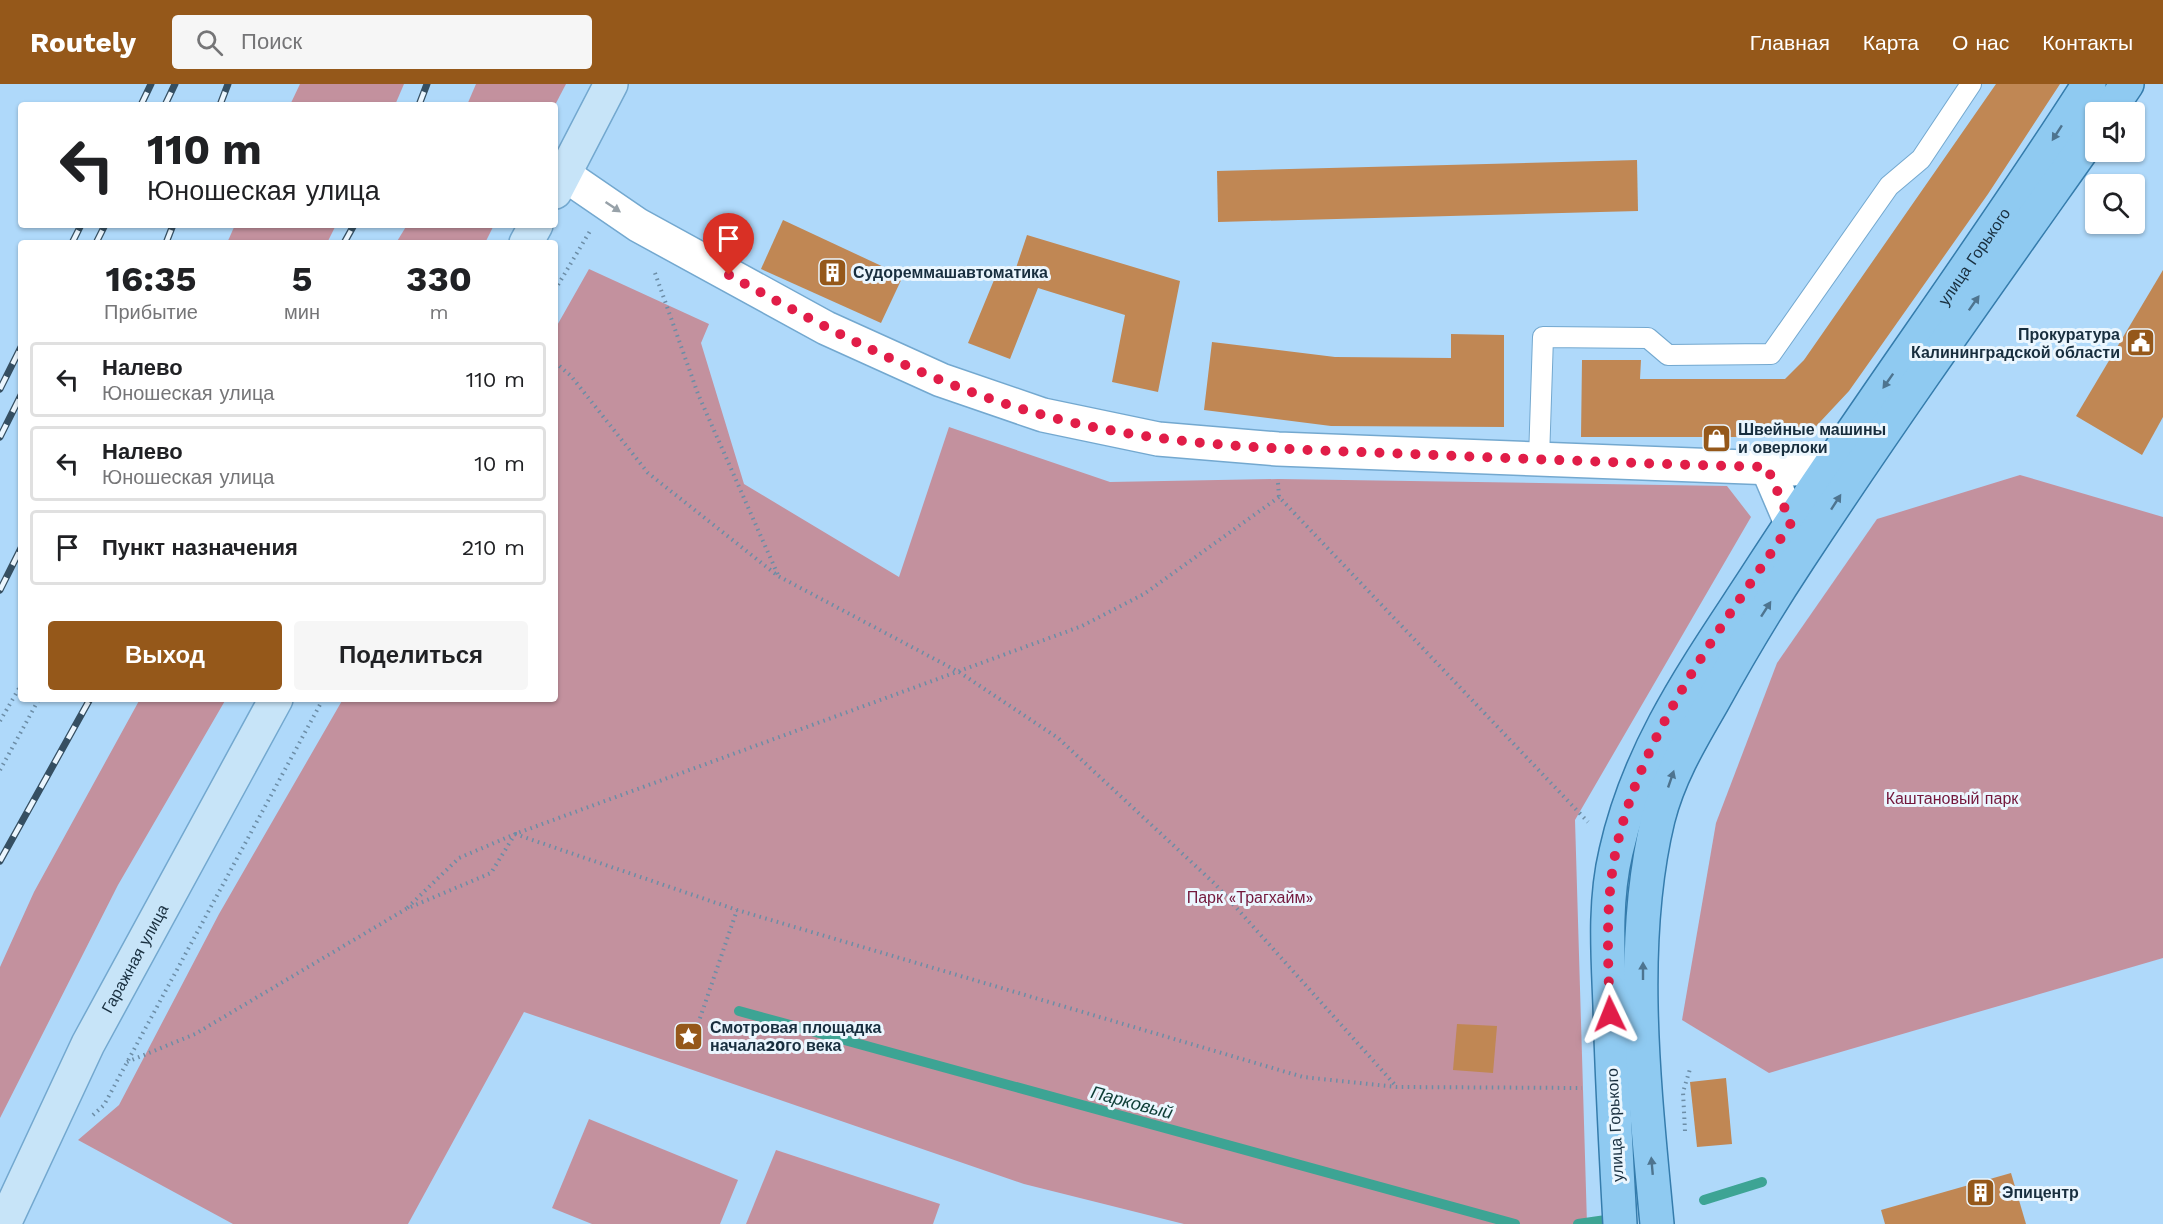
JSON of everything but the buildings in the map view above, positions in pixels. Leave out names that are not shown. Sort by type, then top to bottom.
[{"type":"main road","points":[[560,183],[611,84]]},
{"type":"main road","name":"улица Горького","points":[[1657,1224],[1643,1075],[1643,942],[1647,879],[1659,819],[1673,772],[1842,471],[2089,84]]},
{"type":"main road","points":[[2115,102],[2127,84]]},
{"type":"main road","name":"улица Горького","points":[[1620,1224],[1607,920],[1615,855],[1631,794],[1668,714],[1791,523],[1842,471],[2085,145]]},
{"type":"main road","name":"Гаражная улица","points":[[4,1224],[88,1044],[274,702]]},
{"type":"street","points":[[560,183],[606,203],[638,225],[826,328],[941,380],[1043,415],[1158,439],[1278,449],[1842,471]]},
{"type":"street","points":[[1767,467],[1791,523]]},
{"type":"lane","points":[[1539,459],[1543,337],[1648,338],[1668,355],[1771,354],[1889,186],[1921,159],[1971,84]]},
{"type":"path","points":[[558,285],[606,203]]},
{"type":"path","points":[[638,225],[698,394],[778,576]]},
{"type":"path","points":[[558,365],[571,376],[648,473],[778,576],[959,672],[1058,738],[1215,884],[1396,1087]]},
{"type":"path","points":[[1278,449],[1279,497],[1589,823]]},
{"type":"path","points":[[406,909],[459,858],[515,834],[1082,626],[1144,594],[1279,497]]},
{"type":"path","points":[[0,722],[18,690]]},
{"type":"path","points":[[0,770],[37,702]]},
{"type":"path","points":[[156,1007],[321,702]]},
{"type":"path","points":[[127,1063],[195,1034],[406,909],[491,873],[515,834]]},
{"type":"path","points":[[515,834],[737,910],[1303,1077],[1396,1087],[1591,1088]]},
{"type":"path","points":[[698,1024],[737,910]]},
{"type":"path","points":[[1685,1140],[1683,1092],[1689,1069]]},
{"type":"green space","points":[[300,84],[404,84],[396,102],[291,102]]},
{"type":"green space","points":[[476,84],[566,84],[557,102],[468,102]]},
{"type":"green space","points":[[234,228],[334,228],[328,240],[228,240]]},
{"type":"green space","points":[[405,228],[492,228],[486,240],[398,240]]},
{"type":"green space","name":"Парк «Трагхайм»","points":[[589,269],[709,324],[701,343],[744,484],[899,577],[949,427],[1110,482],[1278,479],[1727,486],[1751,517],[1575,820],[1587,1224],[1184,1224],[1024,1184],[524,1012],[408,1224],[233,1224],[78,1140],[119,1105],[219,914],[341,702],[558,702],[558,324]]},
{"type":"green space","name":"Каштановый парк","points":[[2020,475],[2163,517],[2163,958],[1769,1073],[1682,1020],[1716,823],[1777,663],[1877,519]]},
{"type":"green space","points":[[138,702],[224,702],[118,885],[0,1118],[0,967],[34,892]]},
{"type":"green space","points":[[589,1119],[738,1180],[720,1224],[592,1224],[552,1208]]},
{"type":"green space","points":[[776,1150],[940,1204],[933,1224],[746,1224]]},
{"type":"waterway","name":"Парковый","points":[[739,1011],[1515,1224]]},
{"type":"waterway","name":"Парковый","points":[[1704,1200],[1762,1182]]},
{"type":"waterway","name":"Парковый","points":[[1578,1224],[1613,1219]]},
{"type":"railway","points":[[142,102],[151,84]]},
{"type":"railway","points":[[166,102],[175,84]]},
{"type":"railway","points":[[221,102],[228,84]]},
{"type":"railway","points":[[420,102],[427,84]]},
{"type":"railway","points":[[74,240],[80,228]]},
{"type":"railway","points":[[98,240],[104,228]]},
{"type":"railway","points":[[167,240],[172,228]]},
{"type":"railway","points":[[346,240],[352,228]]},
{"type":"railway","points":[[0,389],[18,353]]},
{"type":"railway","points":[[0,437],[18,401]]},
{"type":"railway","points":[[0,590],[18,554]]},
{"type":"railway","points":[[0,861],[88,702]]},
{"type":"place","name":"Судореммашавтоматика","points":[[832,272]]},
{"type":"place","name":"Прокуратура Калининградской области","points":[[2141,343]]},
{"type":"place","name":"Швейные машины и оверлоки","points":[[1717,438]]},
{"type":"place","name":"Смотровая площадка начала20го века","points":[[689,1036]]},
{"type":"place","name":"Эпицентр","points":[[1981,1192]]},
{"type":"route","points":[[729,275],[826,328],[941,380],[1043,415],[1158,439],[1278,449],[1767,467],[1791,523],[1668,714],[1631,794],[1615,855],[1607,920],[1610,1014]]}]
